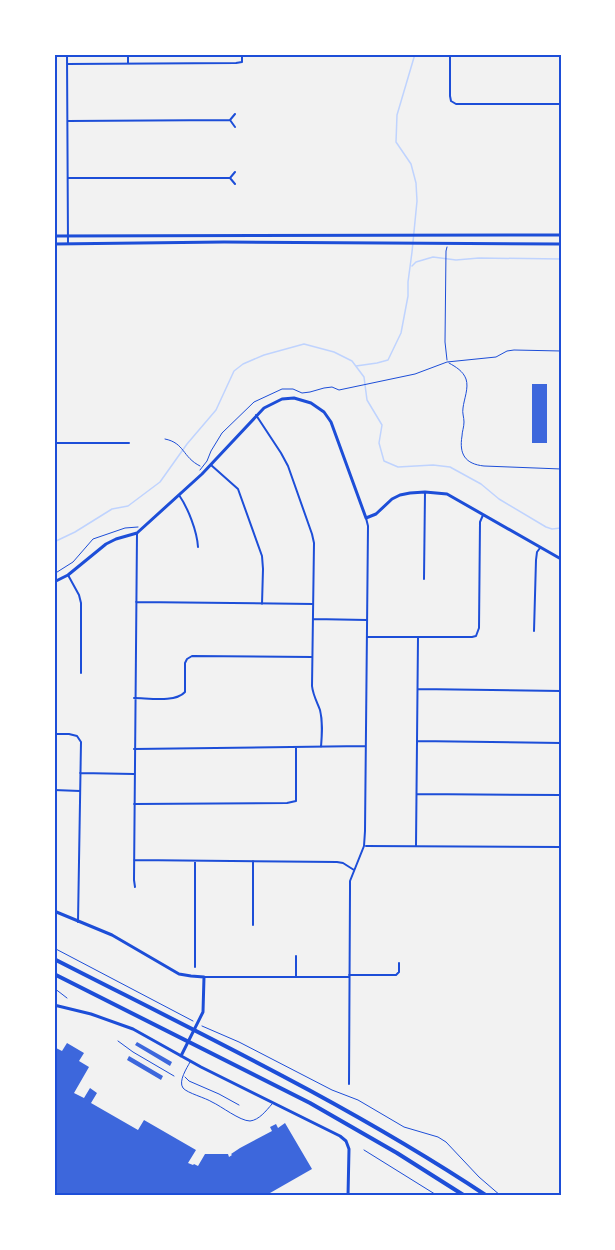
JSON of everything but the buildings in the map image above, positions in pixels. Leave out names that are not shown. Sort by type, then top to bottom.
[{"type":"highway","points":[[54,959],[307,1089],[404,1143],[488,1196]]},
{"type":"highway","points":[[54,974],[310,1103],[397,1153],[465,1196]]},
{"type":"street","points":[[68,54],[68,244]]},
{"type":"street","points":[[128,54],[128,63]]},
{"type":"street","points":[[68,64],[242,62],[242,54]]},
{"type":"street","points":[[450,54],[450,96],[451,101],[456,104],[561,104]]},
{"type":"street","points":[[67,121],[230,120],[235,114]]},
{"type":"street","points":[[230,120],[235,127]]},
{"type":"street","points":[[230,178],[235,172]]},
{"type":"street","points":[[67,178],[230,178]]},
{"type":"street","points":[[230,178],[235,184]]},
{"type":"street","points":[[54,236],[561,235]]},
{"type":"street","points":[[54,244],[224,242],[561,244]]},
{"type":"street","points":[[54,582],[68,575],[106,544],[136,533],[211,465],[264,408],[282,399],[294,398],[311,403],[324,412],[331,422],[368,526],[364,846],[350,881],[349,1084]]},
{"type":"street","points":[[256,415],[288,466],[314,543],[312,686],[322,722],[321,747]]},
{"type":"street","points":[[54,443],[129,443]]},
{"type":"street","points":[[211,465],[238,489],[262,556],[262,604]]},
{"type":"street","points":[[366,518],[376,514],[392,499],[400,495],[425,492],[447,494],[561,560]]},
{"type":"street","points":[[424,579],[425,492]]},
{"type":"street","points":[[179,495],[188,511],[198,547]]},
{"type":"street","points":[[367,637],[476,636],[478,632],[480,522],[483,514]]},
{"type":"street","points":[[135,887],[136,533]]},
{"type":"street","points":[[534,632],[536,560],[540,548]]},
{"type":"street","points":[[68,575],[81,603],[81,673]]},
{"type":"street","points":[[136,602],[313,604]]},
{"type":"street","points":[[313,619],[367,620]]},
{"type":"street","points":[[416,846],[418,637]]},
{"type":"street","points":[[134,698],[182,696],[185,663],[192,656],[312,657]]},
{"type":"street","points":[[418,689],[561,691]]},
{"type":"street","points":[[54,734],[77,736],[81,742],[78,922]]},
{"type":"street","points":[[417,741],[561,742]]},
{"type":"street","points":[[134,749],[365,746]]},
{"type":"street","points":[[134,804],[296,801],[296,747]]},
{"type":"street","points":[[80,774],[134,774]]},
{"type":"street","points":[[54,790],[80,791]]},
{"type":"street","points":[[416,794],[561,795]]},
{"type":"street","points":[[364,846],[561,847]]},
{"type":"street","points":[[134,860],[337,862],[354,870]]},
{"type":"street","points":[[195,861],[195,967]]},
{"type":"street","points":[[253,861],[253,925]]},
{"type":"street","points":[[54,910],[112,935],[179,974],[191,976],[396,975],[399,972],[399,963]]},
{"type":"street","points":[[296,956],[296,977]]},
{"type":"street","points":[[181,1056],[204,1007],[204,977]]},
{"type":"street","points":[[54,1005],[127,1026],[190,1061],[340,1136],[346,1141],[349,1152],[348,1196]]},
{"type":"lane","points":[[54,988],[67,998]]},
{"type":"lane","points":[[118,1041],[174,1076]]},
{"type":"lane","points":[[190,1061],[181,1083],[184,1089],[245,1120],[258,1117],[273,1103]]},
{"type":"lane","points":[[184,1075],[189,1081],[238,1105]]},
{"type":"lane","points":[[364,1150],[438,1196]]},
{"type":"path","points":[[446,251],[445,342],[447,362]]},
{"type":"path","points":[[339,390],[415,374],[447,362],[496,357],[507,351],[561,351]]},
{"type":"path","points":[[447,362],[459,368],[466,380],[461,445],[464,456],[470,462],[484,466],[561,469]]},
{"type":"path","points":[[165,439],[178,443],[187,457],[201,467],[196,474]]},
{"type":"path","points":[[54,574],[73,562],[93,539],[138,526]]},
{"type":"path","points":[[54,948],[203,1026],[332,1090],[358,1100],[404,1127],[438,1137],[446,1142],[479,1177],[501,1196]]},
{"type":"waterway","points":[[356,366],[388,360],[401,333],[408,296],[417,201],[416,183],[411,164],[396,142],[397,115],[415,54]]},
{"type":"waterway","points":[[412,266],[416,262],[433,257],[456,260],[561,259]]},
{"type":"waterway","points":[[54,542],[112,509],[128,506],[160,482],[187,444],[216,410],[234,371],[243,364],[264,355],[304,344],[334,352],[352,361],[364,377],[367,400],[382,425],[379,443],[384,461],[398,467],[433,465],[450,467],[481,484],[499,499],[546,527],[561,528]]}]
